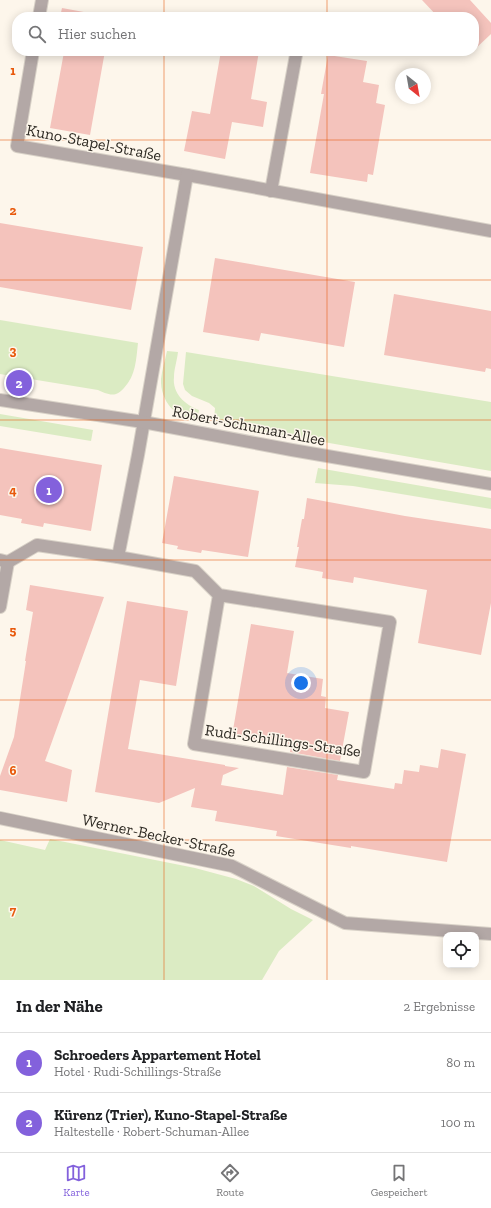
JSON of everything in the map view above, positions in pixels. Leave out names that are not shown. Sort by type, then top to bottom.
[{"type":"street","points":[[40,12],[42,0]]},
{"type":"street","name":"Kuno-Stapel-Straße","points":[[32,56],[17,146],[187,175],[491,231]]},
{"type":"street","points":[[271,191],[296,56]]},
{"type":"street","points":[[118,557],[138,455],[187,175]]},
{"type":"street","name":"Robert-Schuman-Allee","points":[[0,400],[143,422],[292,450],[491,484]]},
{"type":"street","points":[[0,607],[4,561],[37,544],[195,571],[219,595]]},
{"type":"street","name":"Rudi-Schillings-Straße","points":[[219,595],[390,622],[364,772],[194,744],[219,595]]},
{"type":"street","name":"Werner-Becker-Straße","points":[[0,818],[232,866],[345,923],[491,934]]},
{"type":"green space","points":[[0,320],[138,343],[135,367],[131,378],[124,388],[116,394],[107,394],[98,390],[0,374]]},
{"type":"green space","points":[[167,351],[178,352],[174,374],[175,388],[180,398],[184,402],[199,410],[197,420],[189,419],[176,412],[166,401],[163,395],[161,379]]},
{"type":"green space","points":[[186,352],[491,402],[491,471],[214,423],[215,408],[209,403],[192,396],[185,390],[183,384]]},
{"type":"green space","points":[[0,414],[93,430],[91,441],[0,426]]},
{"type":"green space","points":[[318,468],[491,498],[491,509],[353,486],[315,483]]},
{"type":"green space","points":[[50,839],[195,868],[236,879],[254,886],[291,909],[313,920],[279,951],[262,980],[0,980],[0,840],[45,850]]},
{"type":"building","points":[[422,0],[470,0],[491,23],[491,34],[479,45],[479,12],[433,12]]},
{"type":"building","points":[[62,8],[84,12],[61,12]]},
{"type":"building","points":[[63,56],[104,56],[90,135],[50,128]]},
{"type":"building","points":[[220,56],[258,56],[251,99],[267,102],[263,127],[232,122],[225,159],[184,151],[192,111],[210,114]]},
{"type":"building","points":[[328,56],[367,61],[363,82],[379,85],[376,103],[385,105],[373,175],[368,174],[367,182],[310,173],[324,94],[321,94]]},
{"type":"building","points":[[0,223],[143,247],[131,310],[0,287]]},
{"type":"building","points":[[215,258],[355,282],[344,347],[261,333],[259,341],[203,332]]},
{"type":"building","points":[[394,294],[491,311],[491,369],[486,368],[485,372],[384,355]]},
{"type":"building","points":[[0,448],[102,465],[91,531],[44,523],[43,527],[21,523],[22,519],[0,515]]},
{"type":"building","points":[[174,476],[259,491],[248,557],[202,550],[201,553],[177,549],[178,546],[162,543]]},
{"type":"building","points":[[307,498],[405,516],[491,529],[491,603],[481,655],[418,643],[427,590],[354,577],[353,583],[322,578],[323,572],[295,567],[299,547],[297,547],[302,519],[304,519]]},
{"type":"building","points":[[30,585],[104,597],[45,761],[72,770],[67,802],[0,790],[0,776],[14,737],[26,661],[33,612],[26,610]]},
{"type":"building","points":[[127,601],[188,611],[176,686],[140,680],[128,749],[239,768],[223,775],[221,785],[283,795],[287,767],[338,775],[337,780],[394,789],[395,783],[402,784],[404,770],[419,772],[420,765],[438,768],[441,749],[466,754],[447,862],[351,846],[351,848],[276,836],[277,831],[215,821],[217,811],[191,807],[195,788],[159,803],[95,792]]},
{"type":"building","points":[[251,624],[294,631],[287,673],[323,679],[321,696],[326,697],[325,708],[349,712],[340,761],[290,752],[291,746],[232,736]]},
{"type":"place","name":"Kürenz (Trier), Kuno-Stapel-Straße","points":[[19,383]]},
{"type":"place","name":"Schroeders Appartement Hotel","points":[[49,490]]}]
